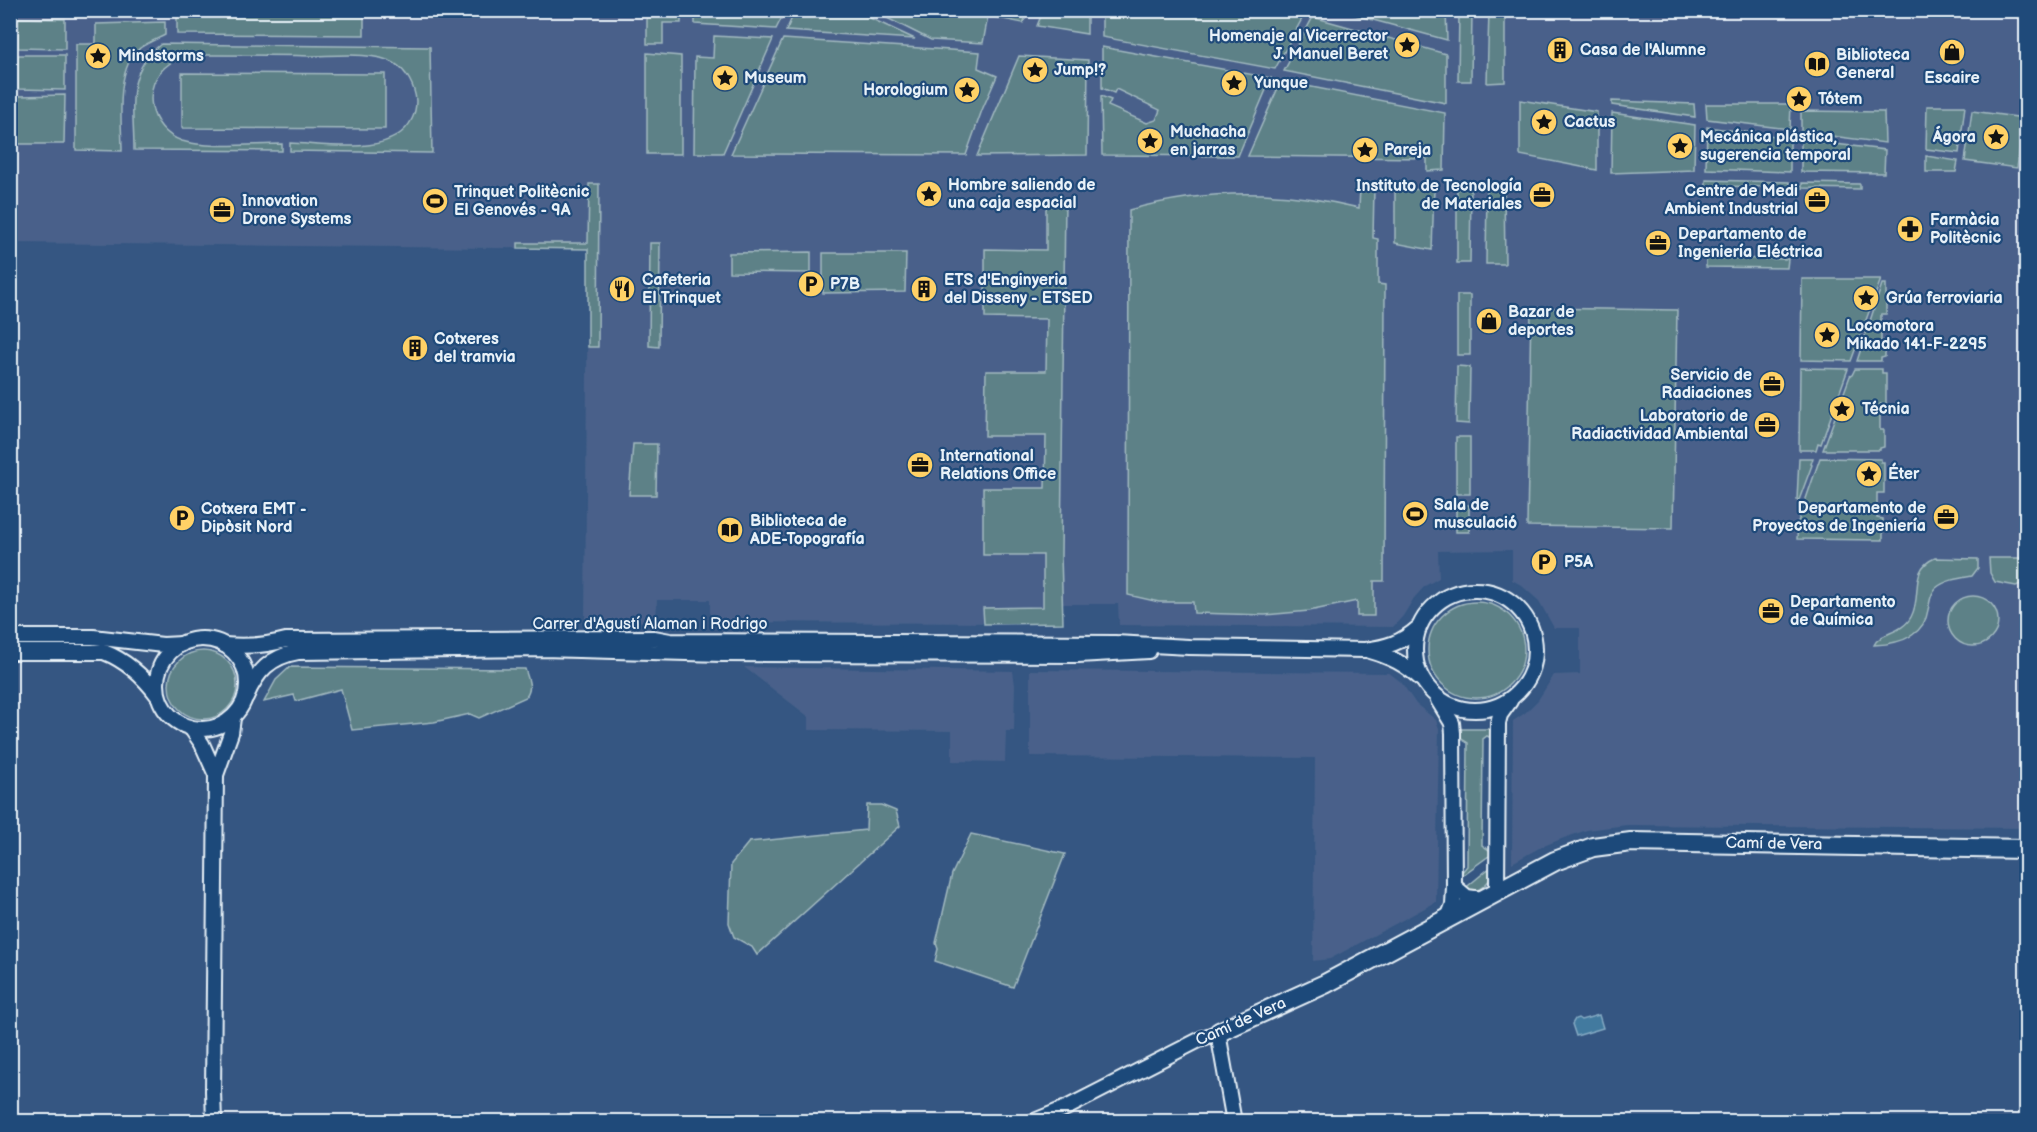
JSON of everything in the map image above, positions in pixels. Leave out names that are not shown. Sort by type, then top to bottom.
[{"type":"street","points":[[1448,918],[1453,905],[1454,886],[1452,723],[1424,682],[1416,665],[1414,646],[1418,628],[1425,615],[1436,604],[1460,591],[1473,589],[1490,591],[1505,597],[1518,607],[1528,620],[1534,635],[1536,651],[1527,681],[1500,715],[1498,723],[1497,858],[1489,895],[1467,897],[1454,886]]},
{"type":"street","name":"Carrer d'Agustí Alaman i Rodrigo","points":[[224,645],[264,646],[286,640],[642,638],[670,641],[1140,643],[1189,647],[1365,650],[1397,644],[1418,628]]},
{"type":"street","points":[[10,637],[93,637],[163,645],[182,644],[203,639],[224,645],[242,662],[246,673],[246,697],[233,718],[231,733],[216,775],[214,1122]]},
{"type":"street","points":[[158,696],[159,672],[164,660],[182,644]]},
{"type":"street","name":"Carrer d'Agustí Alaman i Rodrigo","points":[[856,654],[914,649],[1057,649],[1071,648],[1076,644]]},
{"type":"street","name":"Carrer d'Agustí Alaman i Rodrigo","points":[[246,697],[252,683],[271,661],[298,652],[543,649],[693,653],[1078,655],[1189,647]]},
{"type":"street","name":"Carrer d'Agustí Alaman i Rodrigo","points":[[1365,650],[1396,660],[1424,682]]},
{"type":"street","points":[[10,651],[104,652],[123,661],[148,683],[170,717],[191,729],[202,744],[216,775]]},
{"type":"street","points":[[1435,696],[1450,705],[1483,710],[1499,705],[1514,696]]},
{"type":"street","points":[[191,729],[213,728],[233,718]]},
{"type":"street","name":"Camí de Vera","points":[[1032,1122],[1066,1108],[1203,1038],[1325,984],[1555,861],[1593,847],[1631,842],[2026,849]]},
{"type":"street","points":[[1497,858],[1502,869],[1511,874],[1528,875]]},
{"type":"street","points":[[1220,1032],[1234,1122]]},
{"type":"shaded area","points":[[11,11],[2026,11],[2026,828],[1627,825],[1587,830],[1541,847],[1512,863],[1513,721],[1538,700],[1554,675],[1580,674],[1580,628],[1554,628],[1539,601],[1512,580],[1512,550],[1438,551],[1439,578],[1425,586],[1393,627],[1119,625],[1118,604],[1063,604],[1063,623],[710,622],[710,600],[657,600],[656,622],[585,620],[588,249],[11,243]]},
{"type":"shaded area","points":[[744,667],[1013,671],[1014,731],[1006,731],[1005,762],[952,761],[952,731],[809,730],[809,717]]},
{"type":"shaded area","points":[[1030,670],[1388,673],[1392,675],[1401,682],[1416,704],[1436,720],[1439,729],[1436,902],[1330,959],[1313,961],[1315,758],[1030,756]]},
{"type":"shaded area","points":[[1599,1015],[1603,1028],[1576,1036],[1572,1024],[1575,1019],[1581,1020]]},
{"type":"green space","points":[[695,10],[785,11],[776,29],[695,24]]},
{"type":"green space","points":[[1282,10],[1304,15],[1275,69],[1102,37],[1102,11]]},
{"type":"green space","points":[[193,11],[364,11],[364,35],[177,34],[177,16]]},
{"type":"green space","points":[[647,11],[681,11],[681,23],[663,23],[663,44],[647,44]]},
{"type":"green space","points":[[795,11],[855,11],[915,39],[786,31]]},
{"type":"green space","points":[[873,11],[1029,11],[1023,23],[988,16],[983,43],[931,40]]},
{"type":"green space","points":[[1043,11],[1087,11],[1087,34],[1037,26]]},
{"type":"green space","points":[[1340,11],[1446,11],[1447,40]]},
{"type":"green space","points":[[1459,11],[1472,11],[1471,81],[1458,81]]},
{"type":"green space","points":[[1489,11],[1505,11],[1505,82],[1487,83]]},
{"type":"green space","points":[[1313,17],[1446,54],[1446,103],[1284,71]]},
{"type":"green space","points":[[18,18],[65,19],[65,49],[18,48]]},
{"type":"green space","points":[[165,22],[165,35],[140,48],[126,69],[121,96],[122,151],[76,150],[76,44],[96,44],[96,24]]},
{"type":"green space","points":[[714,36],[773,39],[723,153],[694,153],[695,57],[713,58]]},
{"type":"green space","points":[[783,39],[980,52],[978,68],[997,76],[966,155],[731,154]]},
{"type":"green space","points":[[161,44],[430,47],[432,153],[290,151],[290,143],[339,146],[375,144],[403,131],[412,119],[416,101],[410,80],[403,70],[385,59],[353,55],[203,55],[178,59],[160,73],[151,95],[155,117],[171,135],[182,141],[205,145],[282,144],[282,151],[134,150],[133,106],[136,79],[149,55]]},
{"type":"green space","points":[[1102,47],[1271,78],[1238,156],[1102,155],[1101,96],[1111,100],[1108,106],[1147,123],[1156,120],[1160,110],[1116,89],[1114,93],[1102,88]]},
{"type":"green space","points":[[647,53],[681,56],[681,154],[647,154]]},
{"type":"green space","points":[[18,55],[65,55],[65,90],[18,89]]},
{"type":"green space","points":[[1019,56],[1088,60],[1087,155],[977,156]]},
{"type":"green space","points":[[182,73],[385,74],[385,129],[182,128]]},
{"type":"green space","points":[[1281,81],[1445,113],[1444,170],[1427,171],[1427,158],[1248,156]]},
{"type":"green space","points":[[65,95],[64,144],[17,144],[18,96]]},
{"type":"green space","points":[[1520,100],[1597,112],[1597,170],[1520,155]]},
{"type":"green space","points":[[1612,101],[1694,104],[1695,117],[1612,105]]},
{"type":"green space","points":[[1706,104],[1791,104],[1790,129],[1707,119]]},
{"type":"green space","points":[[1927,106],[1965,106],[1959,153],[1926,149]]},
{"type":"green space","points":[[1801,111],[1884,112],[1885,143],[1801,132]]},
{"type":"green space","points":[[1972,111],[2024,118],[2017,168],[1965,161]],"holes":[[[1993,128],[1999,129],[2004,137],[2002,142],[1995,146],[1989,145],[1986,140],[1987,131]]]},
{"type":"green space","points":[[1612,113],[1695,125],[1694,170],[1611,173]]},
{"type":"green space","points":[[1707,127],[1790,138],[1790,172],[1706,169]]},
{"type":"green space","points":[[1801,140],[1885,150],[1884,173],[1801,172]]},
{"type":"green space","points":[[1926,156],[1958,161],[1956,172],[1926,172]]},
{"type":"green space","points":[[1706,180],[1789,182],[1789,187],[1706,186]]},
{"type":"green space","points":[[1802,183],[1860,184],[1860,189],[1802,188]]},
{"type":"green space","points":[[589,184],[599,184],[598,347],[588,347],[588,249],[518,248],[518,243],[588,243]]},
{"type":"green space","points":[[1360,187],[1374,188],[1373,238],[1378,239],[1378,284],[1385,285],[1384,581],[1374,581],[1374,616],[1357,616],[1357,601],[1309,611],[1265,615],[1194,613],[1193,602],[1159,602],[1128,595],[1129,210],[1186,198],[1244,194],[1302,197],[1359,208]]},
{"type":"green space","points":[[1487,188],[1504,188],[1505,264],[1486,264]]},
{"type":"green space","points":[[1434,189],[1432,250],[1395,243],[1395,190]]},
{"type":"green space","points":[[1457,189],[1471,189],[1470,263],[1457,263]]},
{"type":"green space","points":[[1046,199],[1065,199],[1061,555],[1063,623],[984,624],[983,608],[1043,607],[1043,555],[983,555],[983,488],[1045,488],[1046,436],[985,436],[986,371],[1046,371],[1047,319],[985,318],[985,249],[1046,250]]},
{"type":"green space","points":[[650,243],[660,243],[659,347],[649,346]]},
{"type":"green space","points":[[811,252],[811,273],[729,272],[729,253]]},
{"type":"green space","points":[[823,253],[906,253],[905,292],[823,293]]},
{"type":"green space","points":[[1706,258],[1788,259],[1787,268],[1706,267]]},
{"type":"green space","points":[[1802,279],[1881,279],[1851,361],[1801,360]]},
{"type":"green space","points":[[1882,284],[1886,284],[1886,314],[1881,314],[1881,341],[1885,342],[1885,357],[1881,358],[1881,361],[1857,361]]},
{"type":"green space","points":[[1457,295],[1470,295],[1470,355],[1457,355]]},
{"type":"green space","points":[[1531,308],[1677,310],[1673,528],[1527,526]]},
{"type":"green space","points":[[1457,366],[1470,367],[1469,424],[1456,423]]},
{"type":"green space","points":[[1800,368],[1848,369],[1821,444],[1818,443],[1816,450],[1799,450]]},
{"type":"green space","points":[[1855,369],[1882,369],[1882,373],[1886,373],[1886,404],[1880,404],[1880,430],[1884,430],[1884,447],[1880,450],[1823,450],[1850,376]]},
{"type":"green space","points":[[1456,437],[1470,437],[1470,494],[1456,494]]},
{"type":"green space","points":[[633,444],[657,444],[656,495],[629,495]]},
{"type":"green space","points":[[1799,458],[1813,458],[1799,500],[1797,500]]},
{"type":"green space","points":[[1820,458],[1881,459],[1881,462],[1884,462],[1884,493],[1877,493],[1877,518],[1883,519],[1883,540],[1797,539],[1798,522]]},
{"type":"green space","points":[[1456,504],[1469,505],[1469,532],[1456,532]]},
{"type":"green space","points":[[1935,558],[1978,559],[1978,568],[1972,576],[1948,581],[1934,590],[1926,619],[1915,633],[1901,641],[1874,645],[1881,638],[1907,623],[1914,609],[1917,584],[1922,569]]},
{"type":"green space","points":[[1989,558],[2026,558],[2026,582],[2016,586],[1995,582],[1990,573]]},
{"type":"green space","points":[[1973,596],[1987,600],[1994,607],[1998,621],[1994,635],[1987,642],[1973,646],[1959,642],[1952,635],[1948,621],[1952,607],[1959,600]]},
{"type":"green space","points":[[1476,602],[1494,606],[1510,616],[1520,632],[1524,650],[1520,668],[1510,684],[1494,694],[1476,698],[1458,694],[1442,684],[1432,668],[1428,650],[1432,632],[1442,616],[1458,606]]},
{"type":"green space","points":[[203,651],[216,654],[227,661],[234,672],[237,685],[234,698],[227,709],[216,716],[203,719],[190,716],[179,709],[172,698],[169,685],[172,672],[179,661],[190,654]]},
{"type":"green space","points":[[290,667],[525,669],[530,687],[526,697],[479,718],[470,714],[434,722],[352,730],[341,689],[296,701],[294,695],[264,702],[276,680]]},
{"type":"green space","points":[[1458,729],[1493,729],[1493,739],[1487,736],[1483,739],[1482,845],[1493,853],[1457,879],[1457,869],[1462,872],[1467,866],[1468,743],[1458,737]]},
{"type":"green space","points":[[867,805],[881,805],[896,811],[900,826],[757,955],[752,947],[734,937],[729,923],[731,864],[749,842],[866,830]]},
{"type":"green space","points":[[971,834],[1065,854],[1013,987],[935,961],[938,949],[936,943],[952,874]]},
{"type":"green space","points":[[1492,866],[1491,877],[1486,885],[1472,891],[1463,890]]},
{"type":"place","name":"Homenaje al Vicerrector J. Manuel Beret","points":[[1407,45]]},
{"type":"place","name":"Casa de l'Alumne","points":[[1560,50]]},
{"type":"place","name":"Escaire","points":[[1952,52]]},
{"type":"place","name":"Mindstorms","points":[[98,56]]},
{"type":"place","name":"Biblioteca General","points":[[1817,64]]},
{"type":"place","name":"Jump!?","points":[[1035,70]]},
{"type":"place","name":"Museum","points":[[725,78]]},
{"type":"place","name":"Yunque","points":[[1234,83]]},
{"type":"place","name":"Horologium","points":[[967,90]]},
{"type":"place","name":"Tótem","points":[[1799,99]]},
{"type":"place","name":"Cactus","points":[[1544,122]]},
{"type":"place","name":"Ágora","points":[[1996,137]]},
{"type":"place","name":"Muchacha en jarras","points":[[1150,141]]},
{"type":"place","name":"Mecánica plástica, sugerencia temporal","points":[[1680,146]]},
{"type":"place","name":"Pareja","points":[[1365,150]]},
{"type":"place","name":"Hombre saliendo de una caja espacial","points":[[929,194]]},
{"type":"place","name":"Instituto de Tecnología de Materiales","points":[[1542,195]]},
{"type":"place","name":"Centre de Medi Ambient Industrial","points":[[1817,200]]},
{"type":"place","name":"Trinquet Politècnic El Genovés - 9A","points":[[435,201]]},
{"type":"place","name":"Innovation Drone Systems","points":[[222,210]]},
{"type":"place","name":"Farmàcia Politècnic","points":[[1910,229]]},
{"type":"place","name":"Departamento de Ingeniería Eléctrica","points":[[1658,243]]},
{"type":"place","name":"P7B","points":[[811,284]]},
{"type":"place","name":"Cafeteria El Trinquet","points":[[622,289]]},
{"type":"place","name":"ETS d'Enginyeria del Disseny - ETSED","points":[[924,289]]},
{"type":"place","name":"Grúa ferroviaria","points":[[1866,298]]},
{"type":"place","name":"Bazar de deportes","points":[[1489,321]]},
{"type":"place","name":"Locomotora Mikado 141-F-2295","points":[[1827,335]]},
{"type":"place","name":"Cotxeres del tramvia","points":[[415,348]]},
{"type":"place","name":"Servicio de Radiaciones","points":[[1772,384]]},
{"type":"place","name":"Técnia","points":[[1842,409]]},
{"type":"place","name":"Laboratorio de Radiactividad Ambiental","points":[[1767,425]]},
{"type":"place","name":"International Relations Office","points":[[920,465]]},
{"type":"place","name":"Éter","points":[[1869,474]]},
{"type":"place","name":"Sala de musculació","points":[[1415,514]]},
{"type":"place","name":"Departamento de Proyectos de Ingeniería","points":[[1946,517]]},
{"type":"place","name":"Cotxera EMT - Dipòsit Nord","points":[[182,518]]},
{"type":"place","name":"Biblioteca de ADE-Topografía","points":[[730,530]]},
{"type":"place","name":"P5A","points":[[1544,562]]},
{"type":"place","name":"Departamento de Química","points":[[1771,611]]}]
